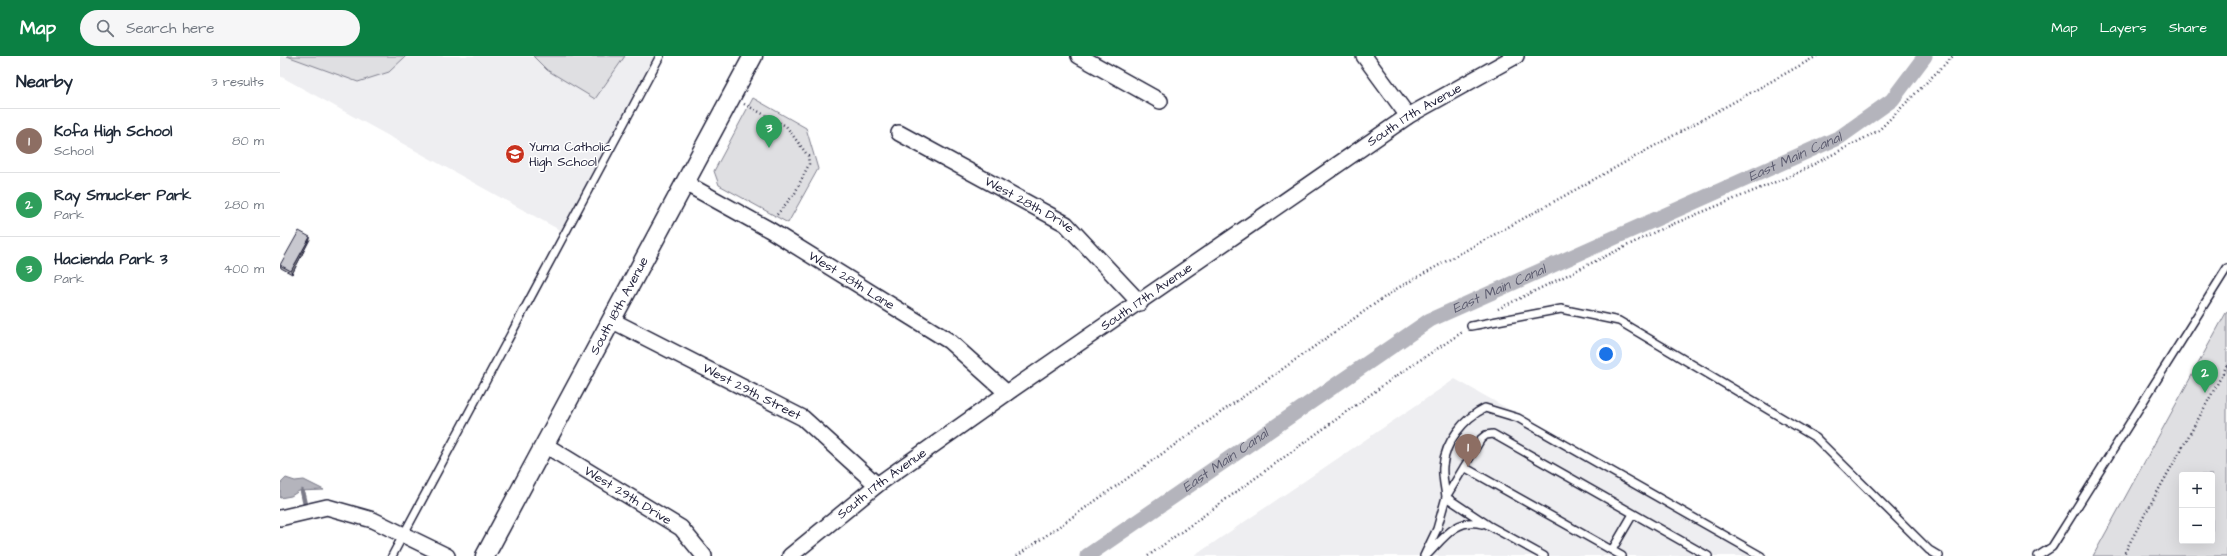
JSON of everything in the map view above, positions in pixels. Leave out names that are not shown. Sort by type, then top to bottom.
[{"type":"street","name":"South 18th Avenue","points":[[485,556],[753,56]]},
{"type":"street","points":[[1079,56],[1099,61],[1160,101]]},
{"type":"street","points":[[1364,56],[1408,116]]},
{"type":"street","name":"South 17th Avenue","points":[[790,556],[877,485],[1007,393],[1140,303],[1408,116],[1516,56]]},
{"type":"street","name":"West 28th Drive","points":[[899,133],[1066,224],[1140,303]]},
{"type":"street","name":"West 28th Lane","points":[[685,183],[770,230],[949,341],[1007,393]]},
{"type":"street","name":"West 29th Street","points":[[612,320],[803,418],[877,485]]},
{"type":"street","name":"West 29th Drive","points":[[545,444],[681,528],[704,556]]},
{"type":"street","points":[[280,518],[327,507],[373,520],[447,556]]},
{"type":"lane","points":[[392,556],[660,56]]},
{"type":"lane","points":[[2038,556],[2052,547],[2227,268]]},
{"type":"lane","points":[[1471,326],[1561,309],[1619,321],[1816,438],[1930,550],[1939,556]]},
{"type":"lane","points":[[1446,498],[1443,472],[1447,450],[1460,427],[1473,414],[1485,408],[1518,418],[1761,556]]},
{"type":"lane","points":[[1425,556],[1437,529],[1446,498],[1481,439],[1486,435],[1493,434],[1708,556]]},
{"type":"lane","points":[[1464,467],[1622,556]]},
{"type":"lane","points":[[1446,498],[1488,525],[1544,556]]},
{"type":"lane","points":[[1612,550],[1633,514]]},
{"type":"lane","points":[[1425,556],[1452,528],[1464,522],[1474,521],[1488,525]]},
{"type":"path","points":[[1017,556],[1396,289],[1817,56]]},
{"type":"path","points":[[731,97],[786,126],[808,156],[809,164],[795,192],[777,212],[770,230]]},
{"type":"path","points":[[2123,556],[2227,366]]},
{"type":"shaded area","name":"Yuma Catholic High School","points":[[280,56],[660,56],[565,233],[280,76]]},
{"type":"shaded area","points":[[287,56],[406,56],[389,72],[358,82]]},
{"type":"shaded area","points":[[533,56],[625,56],[595,99],[547,70]]},
{"type":"shaded area","points":[[753,98],[806,128],[818,169],[788,223],[719,185],[714,171]]},
{"type":"shaded area","points":[[2227,311],[2227,556],[2093,556]]},
{"type":"shaded area","points":[[1455,379],[1769,556],[1194,556]]},
{"type":"shaded area","points":[[286,478],[295,481],[304,480],[324,490],[299,491],[291,496],[280,498],[280,484]]},
{"type":"building","points":[[299,231],[310,237],[291,271],[280,265]]},
{"type":"waterway","name":"East Main Canal","points":[[1087,556],[1430,320],[1840,137],[1892,100],[1925,56]]},
{"type":"waterway","points":[[302,491],[306,509]]},
{"type":"place","name":"Hacienda Park 3","points":[[769,148]]},
{"type":"place","name":"Yuma Catholic High School","points":[[515,154]]},
{"type":"place","name":"Ray Smucker Park","points":[[2205,393]]},
{"type":"place","name":"Kofa High School","points":[[1468,467]]}]
